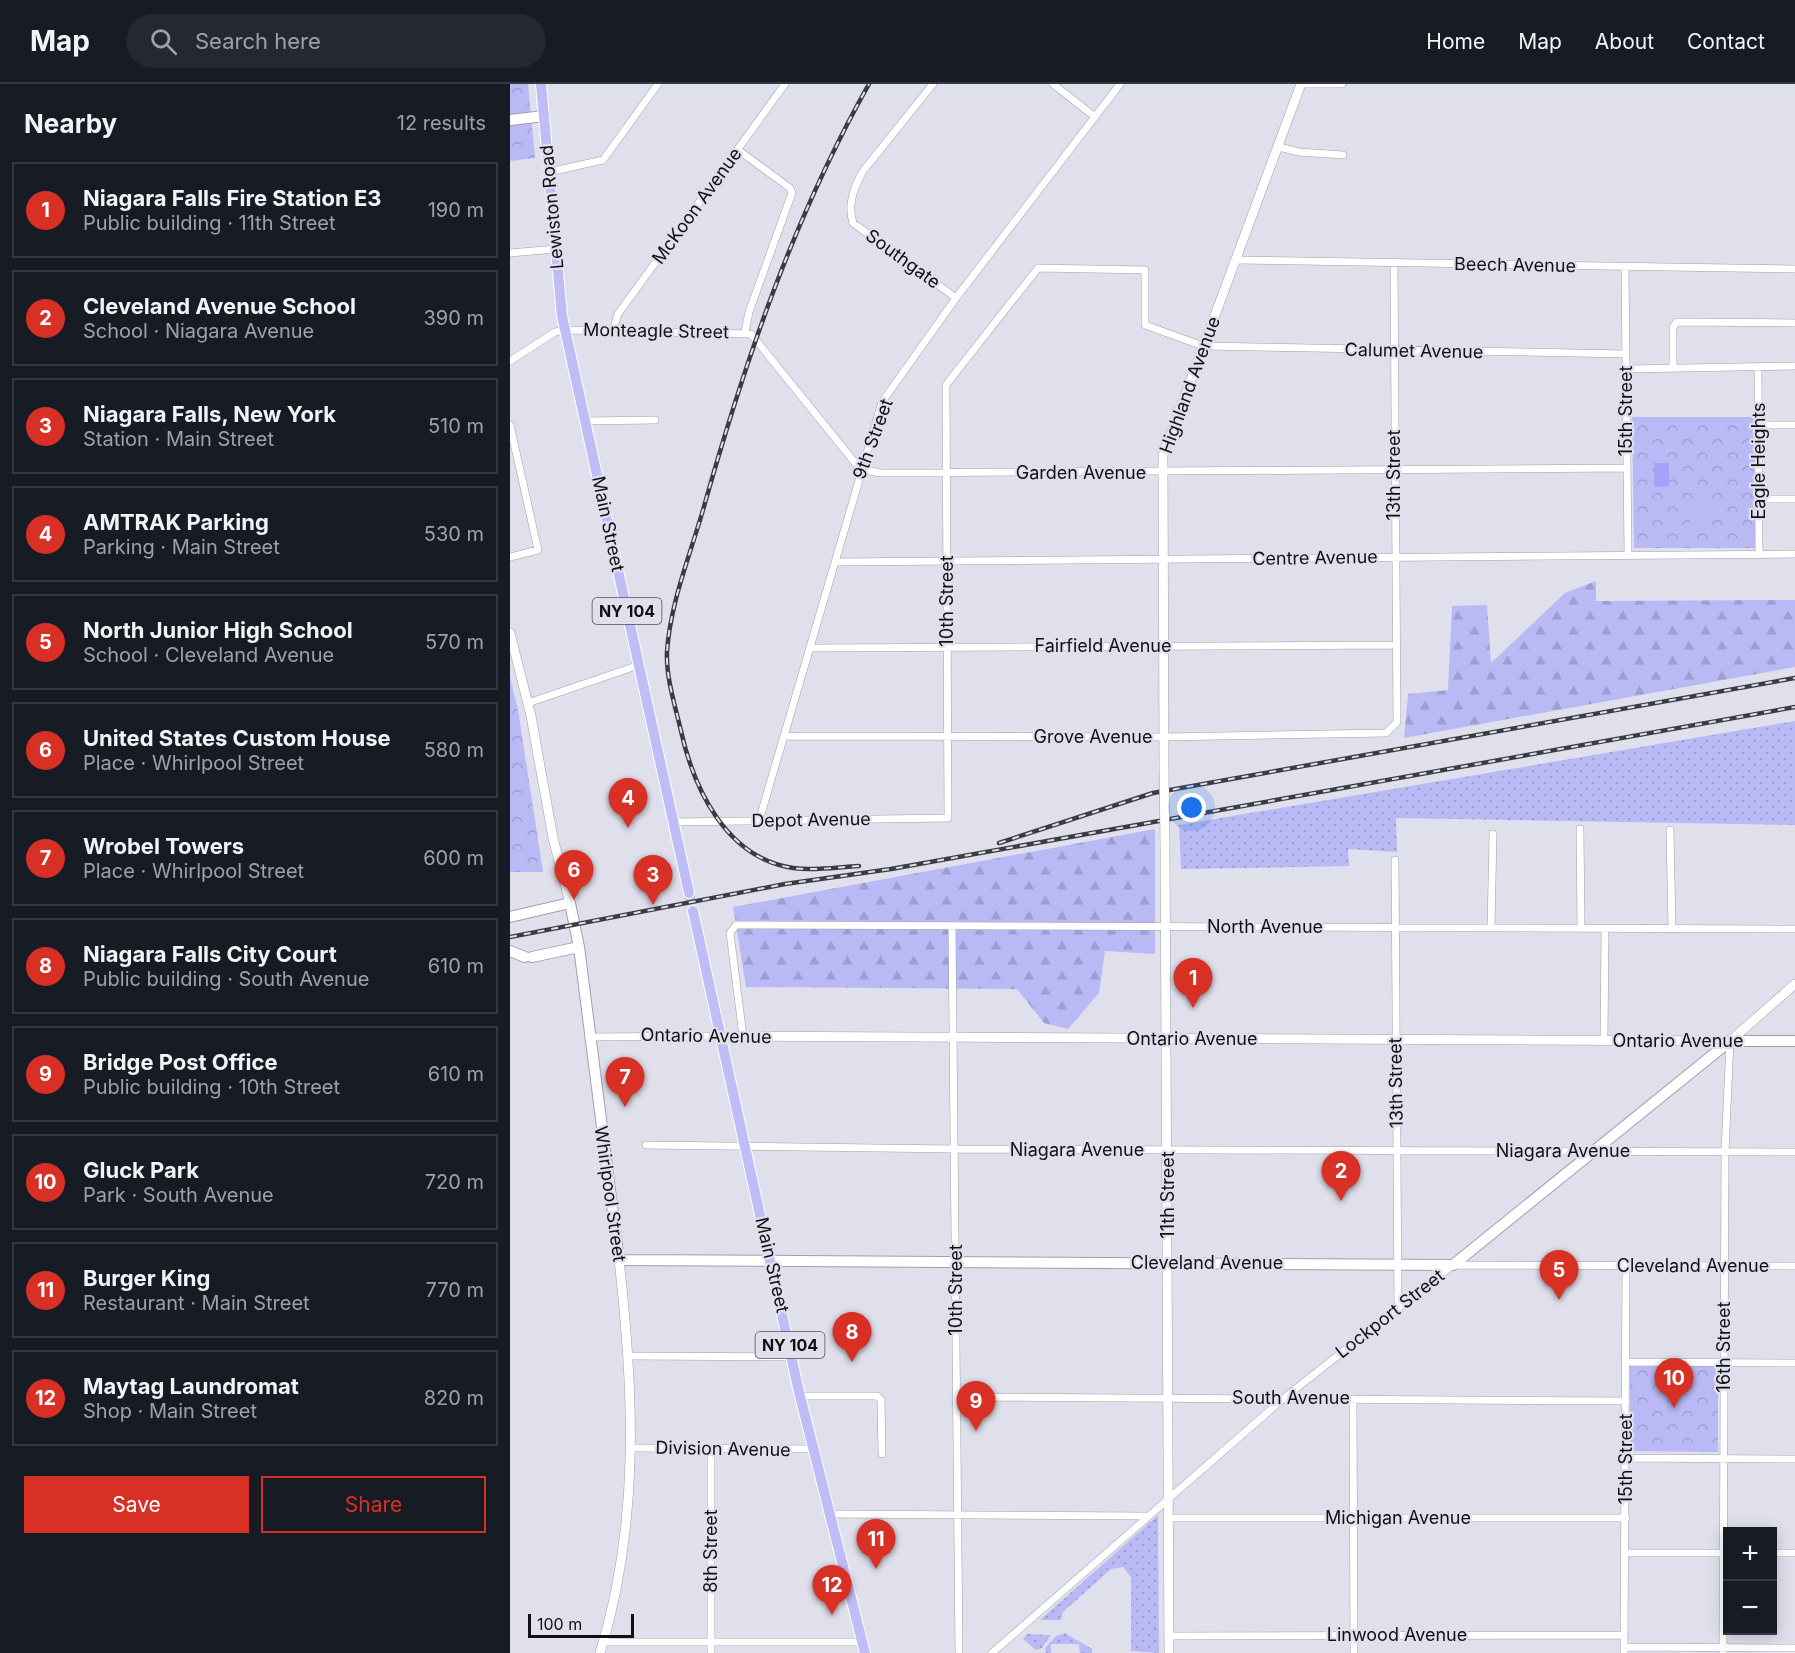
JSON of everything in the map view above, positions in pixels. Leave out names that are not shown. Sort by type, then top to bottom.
[{"type":"main road","name":"Lewiston Road","points":[[541,84],[565,330]]},
{"type":"main road","points":[[510,120],[544,116]]},
{"type":"main road","name":"Main Street","points":[[565,330],[689,893]]},
{"type":"main road","points":[[510,917],[570,903]]},
{"type":"main road","name":"Whirlpool Street","points":[[570,903],[579,947],[619,1260]]},
{"type":"main road","name":"Main Street","points":[[693,911],[800,1396],[863,1647]]},
{"type":"main road","points":[[510,951],[529,957],[579,947]]},
{"type":"main road","name":"Ontario Avenue","points":[[1730,1041],[1795,1041]]},
{"type":"main road","name":"Lockport Street","points":[[1452,1265],[1596,1152],[1730,1041]]},
{"type":"main road","name":"Cleveland Avenue","points":[[619,1260],[1452,1265]]},
{"type":"street","points":[[549,172],[603,160],[658,84]]},
{"type":"street","name":"McKoon Avenue","points":[[613,330],[618,314],[786,84]]},
{"type":"street","name":"Southgate","points":[[933,84],[856,185],[849,209],[853,223],[957,298]]},
{"type":"street","points":[[1053,84],[1095,117]]},
{"type":"street","name":"9th Street","points":[[759,820],[812,648],[860,469],[882,402],[957,298],[1120,84]]},
{"type":"street","points":[[1301,84],[1342,84]]},
{"type":"street","name":"Highland Avenue","points":[[1165,846],[1162,455],[1301,84]]},
{"type":"street","points":[[1279,147],[1299,152],[1343,155]]},
{"type":"street","name":"Monteagle Street","points":[[565,330],[745,332],[749,312],[792,195],[790,188],[738,150]]},
{"type":"street","points":[[510,253],[556,249]]},
{"type":"street","name":"Beech Avenue","points":[[1236,260],[1795,269]]},
{"type":"street","name":"13th Street","points":[[1394,263],[1397,722]]},
{"type":"street","name":"15th Street","points":[[1625,267],[1628,555]]},
{"type":"street","name":"Calumet Avenue","points":[[946,385],[1038,268],[1145,270],[1145,325],[1203,346],[1626,354]]},
{"type":"street","points":[[1673,368],[1673,327],[1677,322],[1795,323]]},
{"type":"street","points":[[510,361],[555,332],[565,330]]},
{"type":"street","points":[[745,332],[756,337],[860,469]]},
{"type":"street","points":[[1626,369],[1795,366]]},
{"type":"street","name":"Eagle Heights","points":[[1758,367],[1759,554]]},
{"type":"street","name":"10th Street","points":[[946,385],[948,818]]},
{"type":"street","points":[[585,421],[655,420]]},
{"type":"street","points":[[510,424],[538,550],[510,557]]},
{"type":"street","points":[[1758,425],[1795,425]]},
{"type":"street","name":"Garden Avenue","points":[[860,469],[880,473],[946,474],[1626,468]]},
{"type":"street","points":[[1759,499],[1795,499]]},
{"type":"street","name":"Centre Avenue","points":[[836,562],[947,563],[1395,556],[1795,554]]},
{"type":"street","name":"Whirlpool Street","points":[[510,633],[528,703],[553,838],[570,903]]},
{"type":"street","name":"Fairfield Avenue","points":[[812,648],[1395,645]]},
{"type":"street","points":[[528,703],[639,665]]},
{"type":"street","name":"Grove Avenue","points":[[784,736],[1164,737],[1386,733],[1397,722]]},
{"type":"street","name":"Depot Avenue","points":[[674,822],[948,818]]},
{"type":"street","points":[[1580,830],[1581,928]]},
{"type":"street","points":[[1670,830],[1672,928]]},
{"type":"street","points":[[1491,928],[1492,834]]},
{"type":"street","name":"11th Street","points":[[1165,846],[1169,1653]]},
{"type":"street","name":"13th Street","points":[[1395,860],[1398,1306]]},
{"type":"street","name":"North Avenue","points":[[743,1036],[730,933],[736,926],[1795,929]]},
{"type":"street","name":"10th Street","points":[[952,926],[959,1653]]},
{"type":"street","points":[[1604,1041],[1605,928]]},
{"type":"street","name":"Lockport Street","points":[[1730,1041],[1795,984]]},
{"type":"street","name":"Ontario Avenue","points":[[589,1037],[1730,1041]]},
{"type":"street","name":"16th Street","points":[[1725,1527],[1725,1152],[1730,1041]]},
{"type":"street","name":"Niagara Avenue","points":[[646,1145],[955,1149],[1795,1152]]},
{"type":"street","name":"Whirlpool Street","points":[[600,1653],[623,1551],[632,1448],[630,1356],[619,1260]]},
{"type":"street","name":"Lockport Street","points":[[992,1653],[1146,1516],[1284,1398],[1452,1265]]},
{"type":"street","name":"Cleveland Avenue","points":[[1452,1265],[1795,1266]]},
{"type":"street","name":"15th Street","points":[[1624,1650],[1626,1265]]},
{"type":"street","points":[[630,1356],[792,1357]]},
{"type":"street","points":[[1626,1362],[1795,1363]]},
{"type":"street","points":[[800,1396],[876,1396],[881,1400],[882,1454]]},
{"type":"street","name":"South Avenue","points":[[956,1397],[1626,1401]]},
{"type":"street","points":[[1353,1399],[1354,1653]]},
{"type":"street","name":"Division Avenue","points":[[632,1448],[814,1449]]},
{"type":"street","name":"8th Street","points":[[711,1449],[711,1653]]},
{"type":"street","points":[[1626,1458],[1795,1459]]},
{"type":"street","points":[[830,1514],[1146,1516]]},
{"type":"street","name":"Michigan Avenue","points":[[1169,1518],[1626,1518]]},
{"type":"street","points":[[1626,1553],[1723,1552]]},
{"type":"street","points":[[1777,1553],[1795,1553]]},
{"type":"street","name":"16th Street","points":[[1723,1651],[1725,1581]]},
{"type":"street","name":"Linwood Avenue","points":[[1169,1636],[1624,1635]]},
{"type":"street","points":[[604,1642],[711,1642],[863,1647]]},
{"type":"street","points":[[1624,1650],[1723,1651],[1795,1648]]},
{"type":"green space","points":[[510,84],[528,84],[535,158],[510,161]]},
{"type":"green space","points":[[1632,417],[1755,417],[1756,548],[1634,548]]},
{"type":"green space","points":[[1690,499],[1707,499],[1707,529],[1690,529]]},
{"type":"green space","points":[[1596,581],[1596,601],[1795,600],[1795,667],[1404,738],[1408,694],[1448,690],[1452,606],[1487,605],[1491,663],[1565,593]]},
{"type":"green space","points":[[510,677],[518,710],[543,872],[510,872]]},
{"type":"green space","points":[[1795,721],[1795,825],[1396,818],[1397,852],[1348,849],[1349,866],[1181,869],[1179,825]]},
{"type":"green space","points":[[1155,829],[1155,954],[1105,951],[1099,993],[1068,1029],[1044,1023],[1017,989],[746,987],[733,907]]},
{"type":"green space","points":[[1630,1365],[1718,1365],[1718,1452],[1630,1451]]},
{"type":"green space","points":[[1663,1370],[1692,1370],[1692,1387],[1663,1387]]},
{"type":"green space","points":[[1158,1515],[1159,1653],[1131,1651],[1131,1577],[1123,1567],[1111,1569],[1063,1612],[1061,1620],[1040,1620]]},
{"type":"green space","points":[[1065,1633],[1092,1649],[1092,1653],[1080,1653],[1079,1644],[1051,1644],[1051,1653],[1046,1653],[1045,1648],[1056,1636]]},
{"type":"green space","points":[[1027,1634],[1051,1635],[1042,1648],[1036,1650],[1023,1639]]},
{"type":"shaded area","points":[[1654,463],[1669,463],[1669,486],[1654,487]]},
{"type":"tunnel","points":[[689,893],[693,911]]},
{"type":"railway","points":[[859,866],[793,868],[769,862],[749,851],[732,836],[704,797],[687,753],[671,691],[667,652],[672,616],[681,580],[754,345],[794,239],[842,135],[869,84]]},
{"type":"railway","points":[[999,843],[1153,793],[1795,678]]},
{"type":"railway","points":[[510,937],[785,884],[891,869],[1795,707]]},
{"type":"place","name":"AMTRAK Parking","points":[[628,828]]},
{"type":"place","name":"United States Custom House","points":[[574,900]]},
{"type":"place","name":"Niagara Falls, New York","points":[[653,905]]},
{"type":"place","name":"Niagara Falls Fire Station E3","points":[[1193,1008]]},
{"type":"place","name":"Wrobel Towers","points":[[625,1107]]},
{"type":"place","name":"Cleveland Avenue School","points":[[1341,1201]]},
{"type":"place","name":"North Junior High School","points":[[1559,1300]]},
{"type":"place","name":"Niagara Falls City Court","points":[[852,1362]]},
{"type":"place","name":"Gluck Park","points":[[1674,1408]]},
{"type":"place","name":"Bridge Post Office","points":[[976,1431]]},
{"type":"place","name":"Burger King","points":[[876,1569]]},
{"type":"place","name":"Maytag Laundromat","points":[[832,1615]]}]
